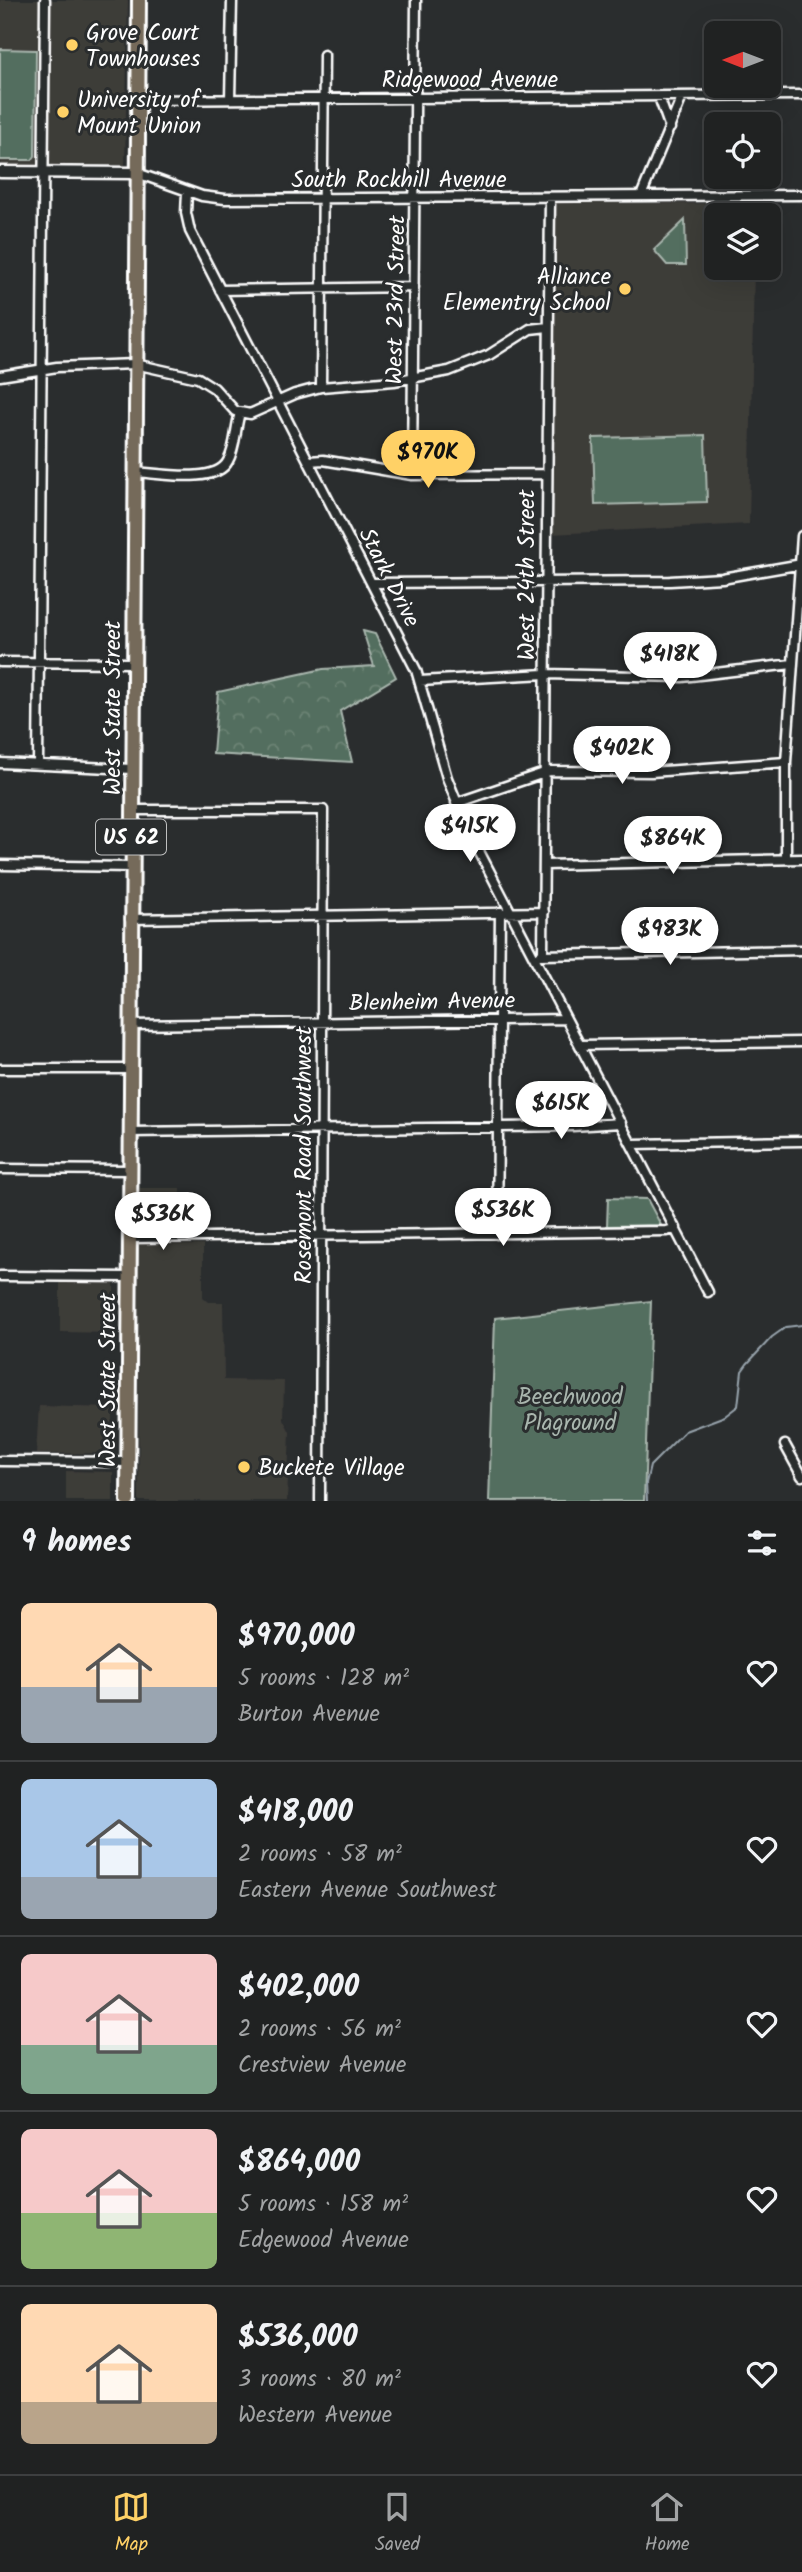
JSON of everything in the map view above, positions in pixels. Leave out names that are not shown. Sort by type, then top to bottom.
[{"type":"highway","name":"West State Street","points":[[128,1501],[130,919],[139,0]]},
{"type":"street","points":[[38,764],[45,0]]},
{"type":"street","points":[[230,100],[232,0]]},
{"type":"street","name":"West 23rd Street","points":[[412,475],[416,0]]},
{"type":"street","points":[[321,387],[324,55]]},
{"type":"street","name":"Ridgewood Avenue","points":[[138,100],[802,95]]},
{"type":"street","points":[[659,97],[670,128]]},
{"type":"street","points":[[642,196],[682,97]]},
{"type":"street","name":"South Rockhill Avenue","points":[[0,172],[137,173],[151,176],[187,192],[225,199],[802,195]]},
{"type":"street","name":"Stark Drive","points":[[187,192],[187,222],[420,681],[456,803],[511,912],[539,955],[566,1018],[708,1292]]},
{"type":"street","name":"West 24th Street","points":[[539,955],[544,912],[550,197]]},
{"type":"street","points":[[220,290],[414,287]]},
{"type":"street","points":[[0,376],[41,369],[135,364],[198,378],[240,413],[255,413],[278,401],[321,387],[413,378],[461,367],[498,350],[530,329],[548,327]]},
{"type":"street","points":[[135,472],[203,476],[216,473],[230,456],[240,413]]},
{"type":"street","points":[[309,461],[323,460],[412,475],[547,474]]},
{"type":"street","points":[[786,859],[786,762],[802,536]]},
{"type":"street","points":[[372,583],[698,580],[801,564]]},
{"type":"street","points":[[0,662],[133,663]]},
{"type":"street","points":[[420,681],[545,674],[682,677],[792,664]]},
{"type":"street","points":[[456,803],[544,772],[651,772],[786,762]]},
{"type":"street","points":[[0,763],[132,769]]},
{"type":"street","name":"Rosemont Road Southwest","points":[[132,810],[322,809],[320,1501]]},
{"type":"street","points":[[544,865],[802,859]]},
{"type":"street","points":[[0,866],[131,867]]},
{"type":"street","points":[[497,1234],[500,912]]},
{"type":"street","points":[[130,919],[544,912]]},
{"type":"street","points":[[539,955],[802,950]]},
{"type":"street","name":"Blenheim Avenue","points":[[130,1024],[566,1018]]},
{"type":"street","points":[[580,1045],[802,1042]]},
{"type":"street","points":[[0,1069],[130,1069]]},
{"type":"street","points":[[129,1132],[621,1123]]},
{"type":"street","points":[[632,1144],[802,1141]]},
{"type":"street","points":[[0,1169],[129,1170]]},
{"type":"street","points":[[128,1238],[667,1231],[676,1228]]},
{"type":"street","points":[[0,1276],[129,1277]]},
{"type":"street","points":[[786,1446],[802,1476]]},
{"type":"street","points":[[0,1461],[128,1462]]},
{"type":"shaded area","name":"University of Mount Union","points":[[0,0],[128,0],[125,165],[0,165]]},
{"type":"shaded area","points":[[555,202],[704,203],[704,280],[754,280],[749,524],[551,534]]},
{"type":"shaded area","points":[[137,1188],[180,1188],[180,1207],[170,1207],[171,1244],[203,1245],[203,1297],[209,1302],[223,1302],[224,1380],[284,1381],[283,1419],[290,1432],[287,1501],[139,1501]]},
{"type":"shaded area","points":[[60,1282],[114,1282],[114,1333],[60,1332]]},
{"type":"shaded area","points":[[39,1406],[113,1408],[113,1453],[36,1454]]},
{"type":"shaded area","points":[[66,1471],[113,1472],[113,1501],[66,1501]]},
{"type":"green space","points":[[0,49],[36,50],[35,156],[32,160],[0,160]]},
{"type":"green space","points":[[685,220],[686,265],[667,265],[654,250]]},
{"type":"green space","points":[[705,435],[707,502],[595,505],[593,438]]},
{"type":"green space","points":[[363,631],[375,634],[396,677],[340,711],[352,762],[213,754],[218,692],[323,669],[374,666]]},
{"type":"green space","points":[[608,1198],[647,1199],[661,1225],[607,1226]]},
{"type":"green space","name":"Beechwood Plaground","points":[[651,1301],[644,1501],[489,1501],[495,1318]]},
{"type":"waterway","points":[[647,1501],[646,1483],[650,1466],[685,1431],[725,1416],[738,1406],[742,1371],[747,1364],[772,1337],[786,1327],[802,1325]]},
{"type":"place","name":"Grove Court Townhouses","points":[[72,45]]},
{"type":"place","name":"University of Mount Union","points":[[63,112]]},
{"type":"place","name":"Alliance Elementry School","points":[[625,289]]},
{"type":"place","name":"Buckete Village","points":[[244,1467]]}]
